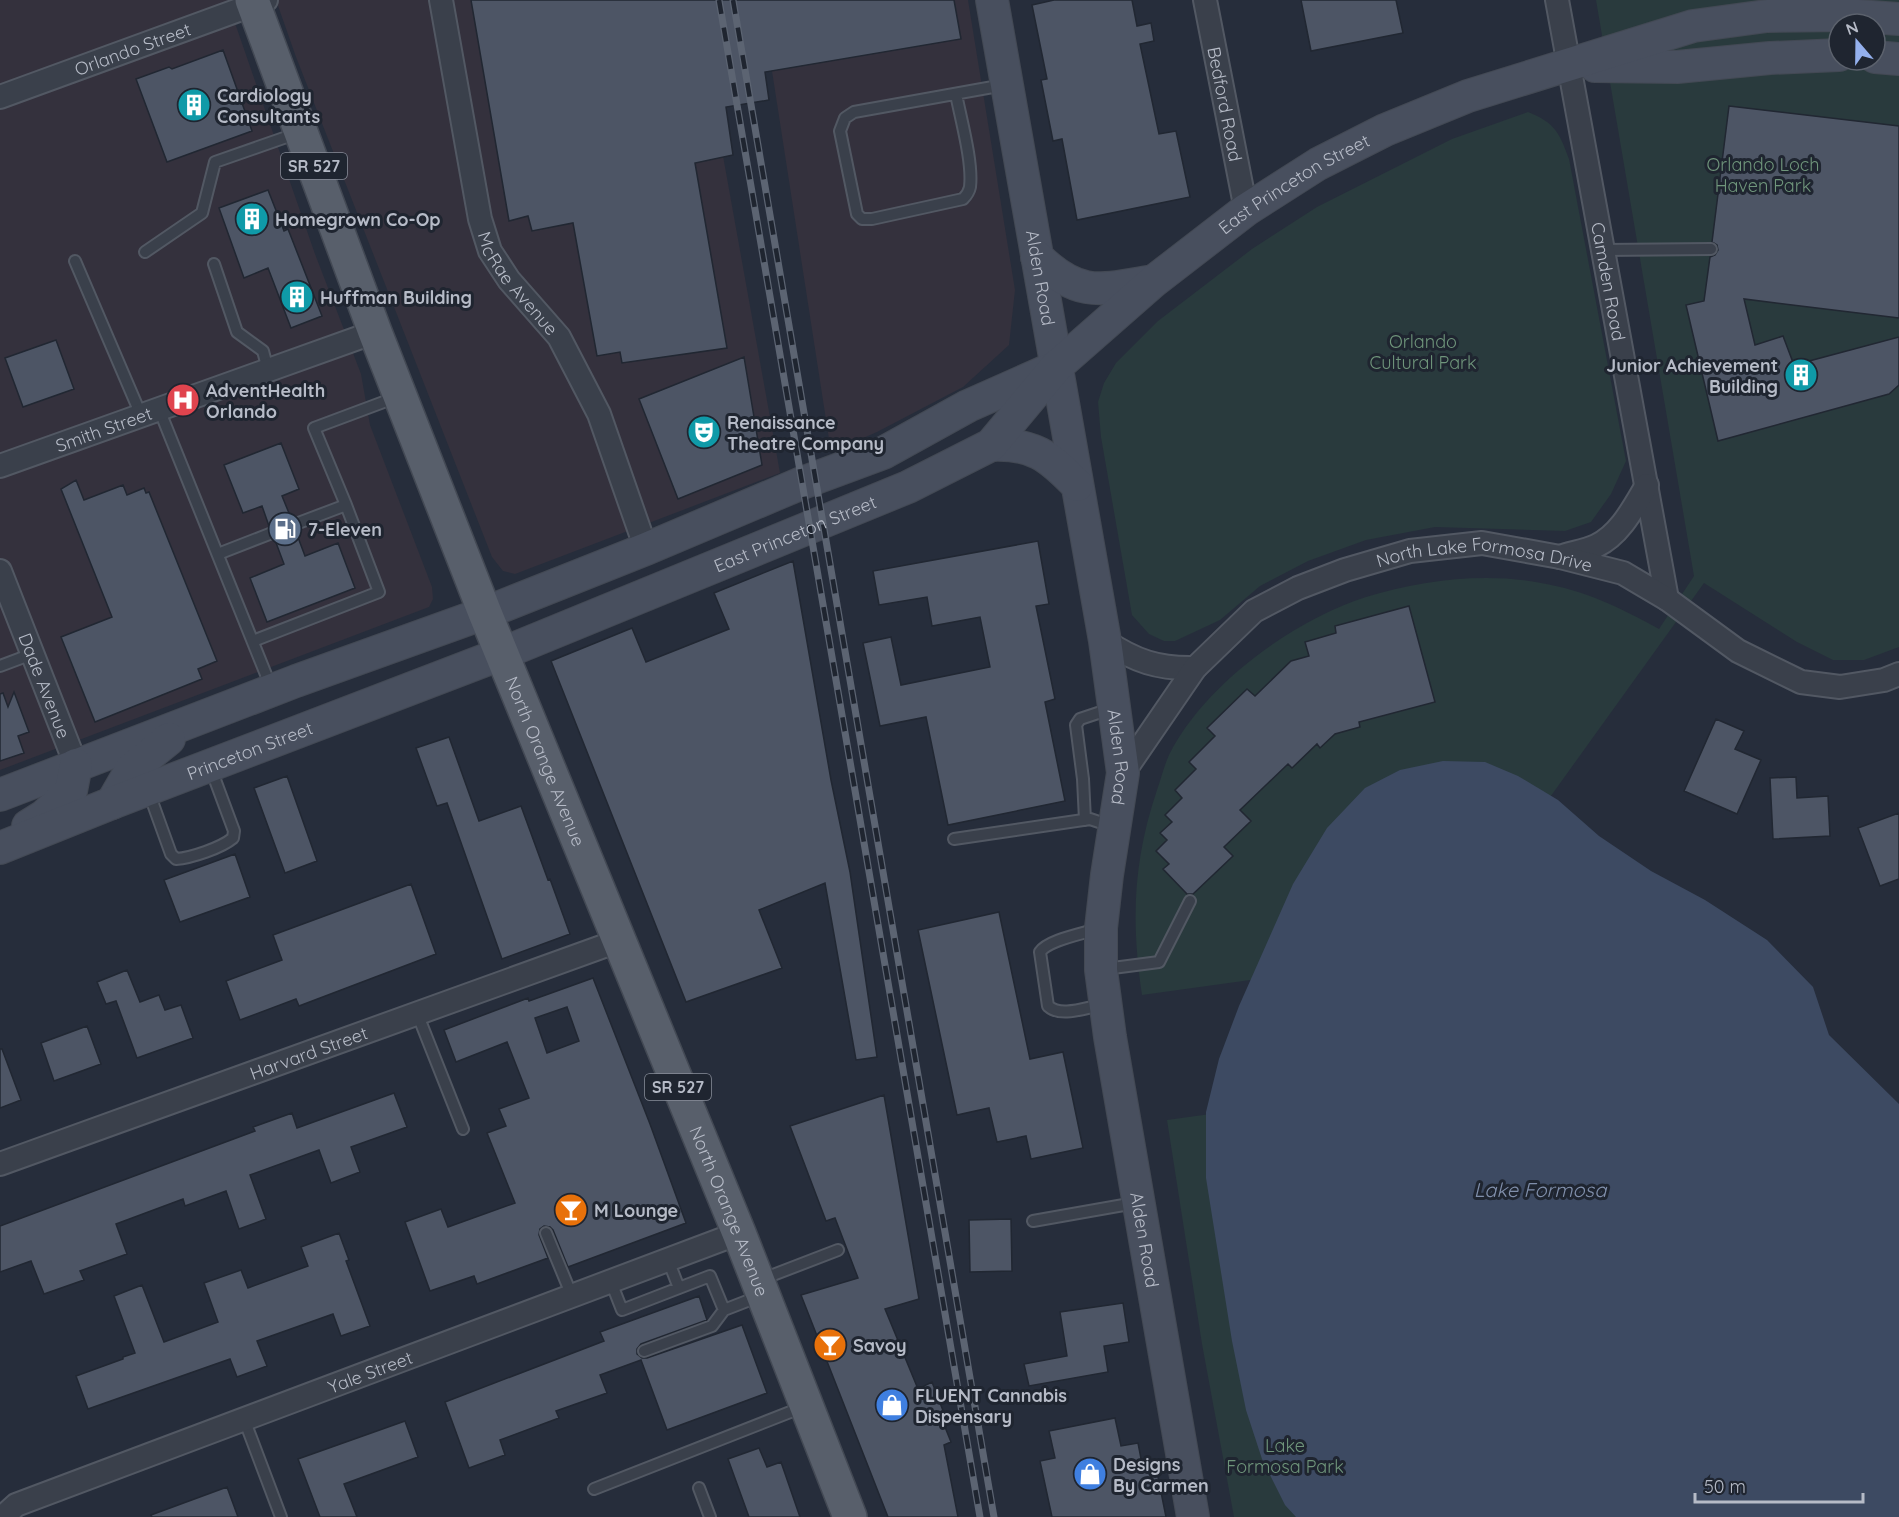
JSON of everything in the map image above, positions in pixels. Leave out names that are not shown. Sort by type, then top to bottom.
[{"type":"main road","name":"Alden Road","points":[[992,0],[1105,641],[1123,773],[1100,824],[1101,970],[1138,1202],[1193,1517]]},
{"type":"main road","name":"North Orange Avenue","points":[[257,2],[301,132],[400,396],[501,654],[739,1233],[850,1517]]},
{"type":"main road","name":"East Princeton Street","points":[[501,654],[908,487],[991,445],[1056,367],[1154,281],[1246,210],[1318,164],[1385,130],[1468,96],[1693,26],[1767,16],[1845,15],[1899,19]]},
{"type":"main road","name":"East Princeton Street","points":[[1570,66],[1677,67],[1770,58],[1827,56]]},
{"type":"main road","points":[[1037,257],[1052,272],[1073,285],[1100,290],[1154,281]]},
{"type":"main road","name":"East Princeton Street","points":[[485,613],[646,549],[792,487],[882,453],[968,406],[1056,367]]},
{"type":"main road","points":[[991,445],[1013,444],[1031,449],[1057,464],[1077,485]]},
{"type":"main road","points":[[0,846],[112,803],[131,770],[141,770],[159,747],[196,720],[485,613]]},
{"type":"main road","name":"Princeton Street","points":[[0,795],[76,765],[141,770],[210,766],[501,654]]},
{"type":"main road","points":[[0,846],[44,816],[71,791],[76,765]]},
{"type":"street","name":"McRae Avenue","points":[[441,0],[480,219],[490,251],[508,280],[559,336],[599,414],[646,549]]},
{"type":"street","name":"Bedford Road","points":[[1205,0],[1246,210]]},
{"type":"street","name":"Camden Road","points":[[1557,0],[1667,599]]},
{"type":"street","name":"Orlando Street","points":[[0,97],[257,2]]},
{"type":"street","name":"Smith Street","points":[[0,466],[375,332]]},
{"type":"street","points":[[1560,557],[1596,546],[1614,533],[1635,507],[1647,485]]},
{"type":"street","name":"North Lake Formosa Drive","points":[[1123,773],[1195,668],[1254,611],[1298,588],[1345,570],[1410,551],[1482,543],[1560,557],[1623,573],[1667,599],[1738,651],[1801,682],[1840,687],[1884,680],[1899,674]]},
{"type":"street","name":"Dade Avenue","points":[[0,571],[76,765]]},
{"type":"street","points":[[1105,641],[1124,654],[1149,664],[1171,669],[1195,668]]},
{"type":"street","name":"Harvard Street","points":[[0,1164],[618,941]]},
{"type":"street","name":"Yale Street","points":[[3,1517],[16,1505],[739,1233]]},
{"type":"lane","points":[[956,94],[969,168],[970,189],[967,195],[963,199],[872,219],[862,219],[857,214],[840,130],[845,118],[854,112],[1007,84]]},
{"type":"lane","points":[[146,252],[202,213],[214,162],[301,132]]},
{"type":"lane","points":[[1604,250],[1711,249]]},
{"type":"lane","points":[[75,261],[218,554],[273,690]]},
{"type":"lane","points":[[214,264],[237,332],[263,351],[268,370]]},
{"type":"lane","points":[[253,640],[379,592],[314,428],[400,396]]},
{"type":"lane","points":[[293,525],[346,505]]},
{"type":"lane","points":[[218,554],[272,533]]},
{"type":"lane","points":[[0,666],[32,654]]},
{"type":"lane","points":[[954,839],[1100,824],[1083,779],[1076,725],[1080,719],[1114,707]]},
{"type":"lane","points":[[141,770],[171,854],[176,859],[186,858],[227,843],[233,838],[234,831],[210,766]]},
{"type":"lane","points":[[1101,970],[1160,962],[1190,901]]},
{"type":"lane","points":[[1101,928],[1050,944],[1040,952],[1048,1006],[1053,1010],[1060,1012],[1106,1004]]},
{"type":"lane","points":[[417,1013],[463,1129]]},
{"type":"lane","points":[[1033,1221],[1138,1202]]},
{"type":"lane","points":[[546,1233],[572,1296]]},
{"type":"lane","points":[[644,1351],[712,1326],[724,1310],[760,1288],[838,1250]]},
{"type":"lane","points":[[668,1260],[679,1288]]},
{"type":"lane","points":[[611,1282],[622,1310],[710,1276],[724,1310]]},
{"type":"lane","points":[[594,1489],[806,1406]]},
{"type":"lane","points":[[244,1419],[281,1517]]},
{"type":"lane","points":[[699,1488],[710,1517]]},
{"type":"shaded area","name":"AdventHealth Orlando","points":[[0,0],[227,0],[315,254],[361,374],[370,425],[432,587],[433,599],[429,607],[0,770]]},
{"type":"shaded area","points":[[276,0],[695,0],[780,473],[515,574],[503,571],[492,557],[296,57]]},
{"type":"shaded area","points":[[761,0],[968,0],[1015,290],[1009,345],[963,387],[877,432],[831,452]]},
{"type":"green space","name":"Orlando Loch Haven Park","points":[[1596,0],[1899,0],[1899,647],[1864,660],[1833,660],[1797,642],[1704,583],[1530,825],[1294,974],[1142,995],[1136,942],[1136,891],[1149,816],[1169,755],[1184,729],[1204,704],[1253,659],[1281,639],[1309,622],[1366,597],[1431,582],[1476,578],[1520,580],[1572,590],[1631,614],[1659,629],[1694,576]]},
{"type":"green space","name":"Orlando Cultural Park","points":[[1528,112],[1544,120],[1555,130],[1569,159],[1626,461],[1611,494],[1591,522],[1565,531],[1435,527],[1366,540],[1308,561],[1260,586],[1220,620],[1175,641],[1164,641],[1149,634],[1132,615],[1101,437],[1098,402],[1104,383],[1116,363],[1158,321],[1252,249],[1317,207],[1452,139]]},
{"type":"green space","name":"Lake Formosa Park","points":[[1269,1106],[1394,1517],[1234,1517],[1202,1344],[1167,1120]]},
{"type":"water","name":"Lake Formosa","points":[[1443,761],[1485,762],[1518,776],[1558,800],[1599,836],[1651,871],[1705,900],[1767,940],[1813,987],[1829,1035],[1899,1104],[1899,1517],[1296,1517],[1285,1505],[1262,1459],[1246,1410],[1232,1341],[1206,1178],[1206,1112],[1219,1059],[1239,1006],[1293,884],[1327,828],[1365,788],[1400,770]]},
{"type":"building","points":[[471,0],[954,0],[961,39],[765,72],[769,100],[726,107],[733,155],[695,163],[727,348],[622,363],[620,352],[597,356],[573,223],[532,231],[528,216],[509,221]]},
{"type":"building","points":[[1054,0],[1132,0],[1137,26],[1151,23],[1154,41],[1140,44],[1159,134],[1176,131],[1190,197],[1077,220],[1062,139],[1053,141],[1041,80],[1047,79],[1032,5]]},
{"type":"building","points":[[1301,0],[1396,0],[1403,33],[1311,51]]},
{"type":"building","name":"Cardiology Consultants","points":[[223,50],[252,131],[167,162],[136,79],[169,67],[172,69]]},
{"type":"building","points":[[1729,106],[1899,126],[1899,318],[1744,299],[1755,345],[1783,336],[1794,365],[1899,337],[1899,385],[1889,394],[1718,441],[1686,305],[1704,301],[1710,257],[1718,250],[1717,245],[1712,242]]},
{"type":"building","name":"Huffman Building","points":[[268,190],[284,231],[288,229],[322,316],[291,328],[268,268],[244,278],[219,208]]},
{"type":"building","points":[[56,340],[74,389],[23,407],[5,358]]},
{"type":"building","name":"Renaissance Theatre Company","points":[[744,357],[762,465],[678,499],[639,399]]},
{"type":"building","points":[[281,443],[299,489],[282,496],[291,518],[286,523],[286,528],[291,532],[296,532],[305,556],[338,543],[355,588],[267,622],[250,578],[284,564],[275,540],[279,531],[276,527],[269,526],[262,506],[243,513],[224,465]]},
{"type":"building","points":[[76,480],[84,500],[123,485],[127,495],[144,488],[146,493],[149,492],[217,661],[198,669],[202,679],[95,722],[61,637],[112,617],[61,489]]},
{"type":"building","points":[[1038,541],[1049,604],[1036,606],[1055,699],[1045,702],[1065,801],[948,825],[926,717],[880,726],[863,643],[891,637],[901,685],[990,667],[980,617],[932,626],[927,597],[879,605],[873,571]]},
{"type":"building","points":[[793,561],[831,780],[850,872],[877,1057],[856,1060],[825,883],[759,910],[782,968],[686,1002],[551,661],[632,628],[646,662],[729,629],[714,593]]},
{"type":"building","points":[[1409,606],[1435,702],[1359,722],[1360,727],[1335,734],[1320,748],[1317,744],[1292,768],[1288,764],[1240,810],[1251,821],[1224,847],[1233,856],[1193,894],[1187,894],[1163,869],[1169,864],[1156,851],[1167,840],[1160,833],[1172,822],[1165,815],[1182,798],[1175,790],[1196,769],[1189,762],[1215,736],[1207,728],[1247,689],[1255,696],[1291,661],[1309,656],[1305,642],[1336,633],[1335,626]]},
{"type":"building","points":[[14,692],[29,732],[18,736],[24,753],[0,761],[0,694],[3,693],[8,707]]},
{"type":"building","points":[[1716,719],[1744,731],[1735,749],[1761,760],[1737,814],[1684,791]]},
{"type":"building","points":[[449,737],[479,821],[521,806],[570,934],[502,959],[447,803],[437,806],[416,748]]},
{"type":"building","points":[[287,776],[317,861],[285,873],[254,788]]},
{"type":"building","points":[[1796,777],[1797,798],[1828,796],[1830,836],[1773,839],[1770,778]]},
{"type":"building","points":[[1899,813],[1899,879],[1880,886],[1858,828]]},
{"type":"building","points":[[235,854],[250,897],[180,922],[164,880]]},
{"type":"building","points":[[411,884],[436,954],[299,1006],[296,999],[240,1020],[226,981],[282,960],[273,935]]},
{"type":"building","points":[[999,912],[1030,1059],[1063,1052],[1083,1148],[1031,1159],[1026,1136],[997,1142],[989,1108],[957,1115],[918,930]]},
{"type":"building","points":[[127,970],[140,1002],[159,995],[165,1010],[181,1005],[193,1038],[137,1058],[116,1001],[106,1004],[97,982]]},
{"type":"building","points":[[593,978],[686,1223],[568,1267],[553,1230],[544,1226],[540,1229],[539,1235],[548,1258],[477,1284],[474,1276],[430,1291],[405,1222],[441,1209],[448,1227],[515,1203],[487,1133],[506,1126],[499,1109],[529,1098],[507,1042],[456,1062],[444,1030],[528,998],[529,1001]],"holes":[[[567,1007],[579,1041],[547,1053],[535,1018]]]},
{"type":"building","points":[[87,1026],[101,1064],[54,1081],[41,1043]]},
{"type":"building","points":[[0,1049],[2,1049],[21,1100],[0,1108]]},
{"type":"building","points":[[394,1093],[407,1127],[351,1147],[360,1172],[331,1183],[319,1150],[250,1175],[266,1219],[239,1229],[226,1191],[185,1206],[183,1199],[116,1224],[127,1254],[80,1271],[84,1280],[44,1294],[31,1261],[0,1272],[0,1226],[255,1131],[253,1127],[292,1113],[297,1128]]},
{"type":"building","points":[[884,1095],[919,1299],[885,1309],[918,1389],[932,1382],[947,1421],[943,1422],[951,1442],[944,1445],[958,1517],[888,1517],[801,1295],[858,1278],[835,1218],[826,1221],[790,1126]]},
{"type":"building","points":[[1011,1219],[1012,1271],[970,1272],[969,1220]]},
{"type":"building","points":[[339,1233],[349,1260],[346,1261],[370,1326],[341,1336],[333,1314],[257,1341],[267,1366],[237,1377],[230,1359],[88,1409],[76,1376],[135,1353],[114,1296],[142,1285],[164,1342],[218,1322],[204,1283],[241,1270],[248,1288],[308,1266],[301,1247]]},
{"type":"building","points":[[699,1296],[707,1320],[641,1344],[637,1349],[637,1354],[642,1358],[647,1358],[742,1325],[767,1393],[667,1430],[641,1360],[600,1375],[607,1393],[556,1411],[559,1418],[500,1440],[505,1455],[469,1468],[445,1402],[604,1341],[600,1332]]},
{"type":"building","points":[[1123,1303],[1129,1342],[1104,1346],[1108,1372],[1029,1386],[1024,1364],[1067,1356],[1060,1312]]},
{"type":"building","points":[[1115,1418],[1121,1446],[1138,1443],[1143,1469],[1156,1467],[1166,1517],[1052,1517],[1040,1461],[1055,1458],[1049,1431]]},
{"type":"building","points":[[405,1421],[418,1457],[344,1484],[357,1517],[320,1517],[298,1459]]},
{"type":"building","points":[[759,1448],[767,1467],[781,1462],[800,1517],[749,1517],[728,1459]]},
{"type":"building","points":[[227,1487],[238,1517],[152,1517],[151,1515]]},
{"type":"railway","points":[[719,0],[980,1517]]},
{"type":"railway","points":[[733,0],[994,1517]]},
{"type":"place","name":"Cardiology Consultants","points":[[194,105]]},
{"type":"place","name":"Homegrown Co-Op","points":[[252,219]]},
{"type":"place","name":"Huffman Building","points":[[297,297]]},
{"type":"place","name":"Junior Achievement Building","points":[[1801,375]]},
{"type":"place","name":"AdventHealth Orlando","points":[[183,400]]},
{"type":"place","name":"Renaissance Theatre Company","points":[[704,432]]},
{"type":"place","name":"7-Eleven","points":[[285,529]]},
{"type":"place","name":"M Lounge","points":[[571,1210]]},
{"type":"place","name":"Savoy","points":[[830,1345]]},
{"type":"place","name":"FLUENT Cannabis Dispensary","points":[[892,1405]]},
{"type":"place","name":"Designs By Carmen","points":[[1090,1474]]}]
